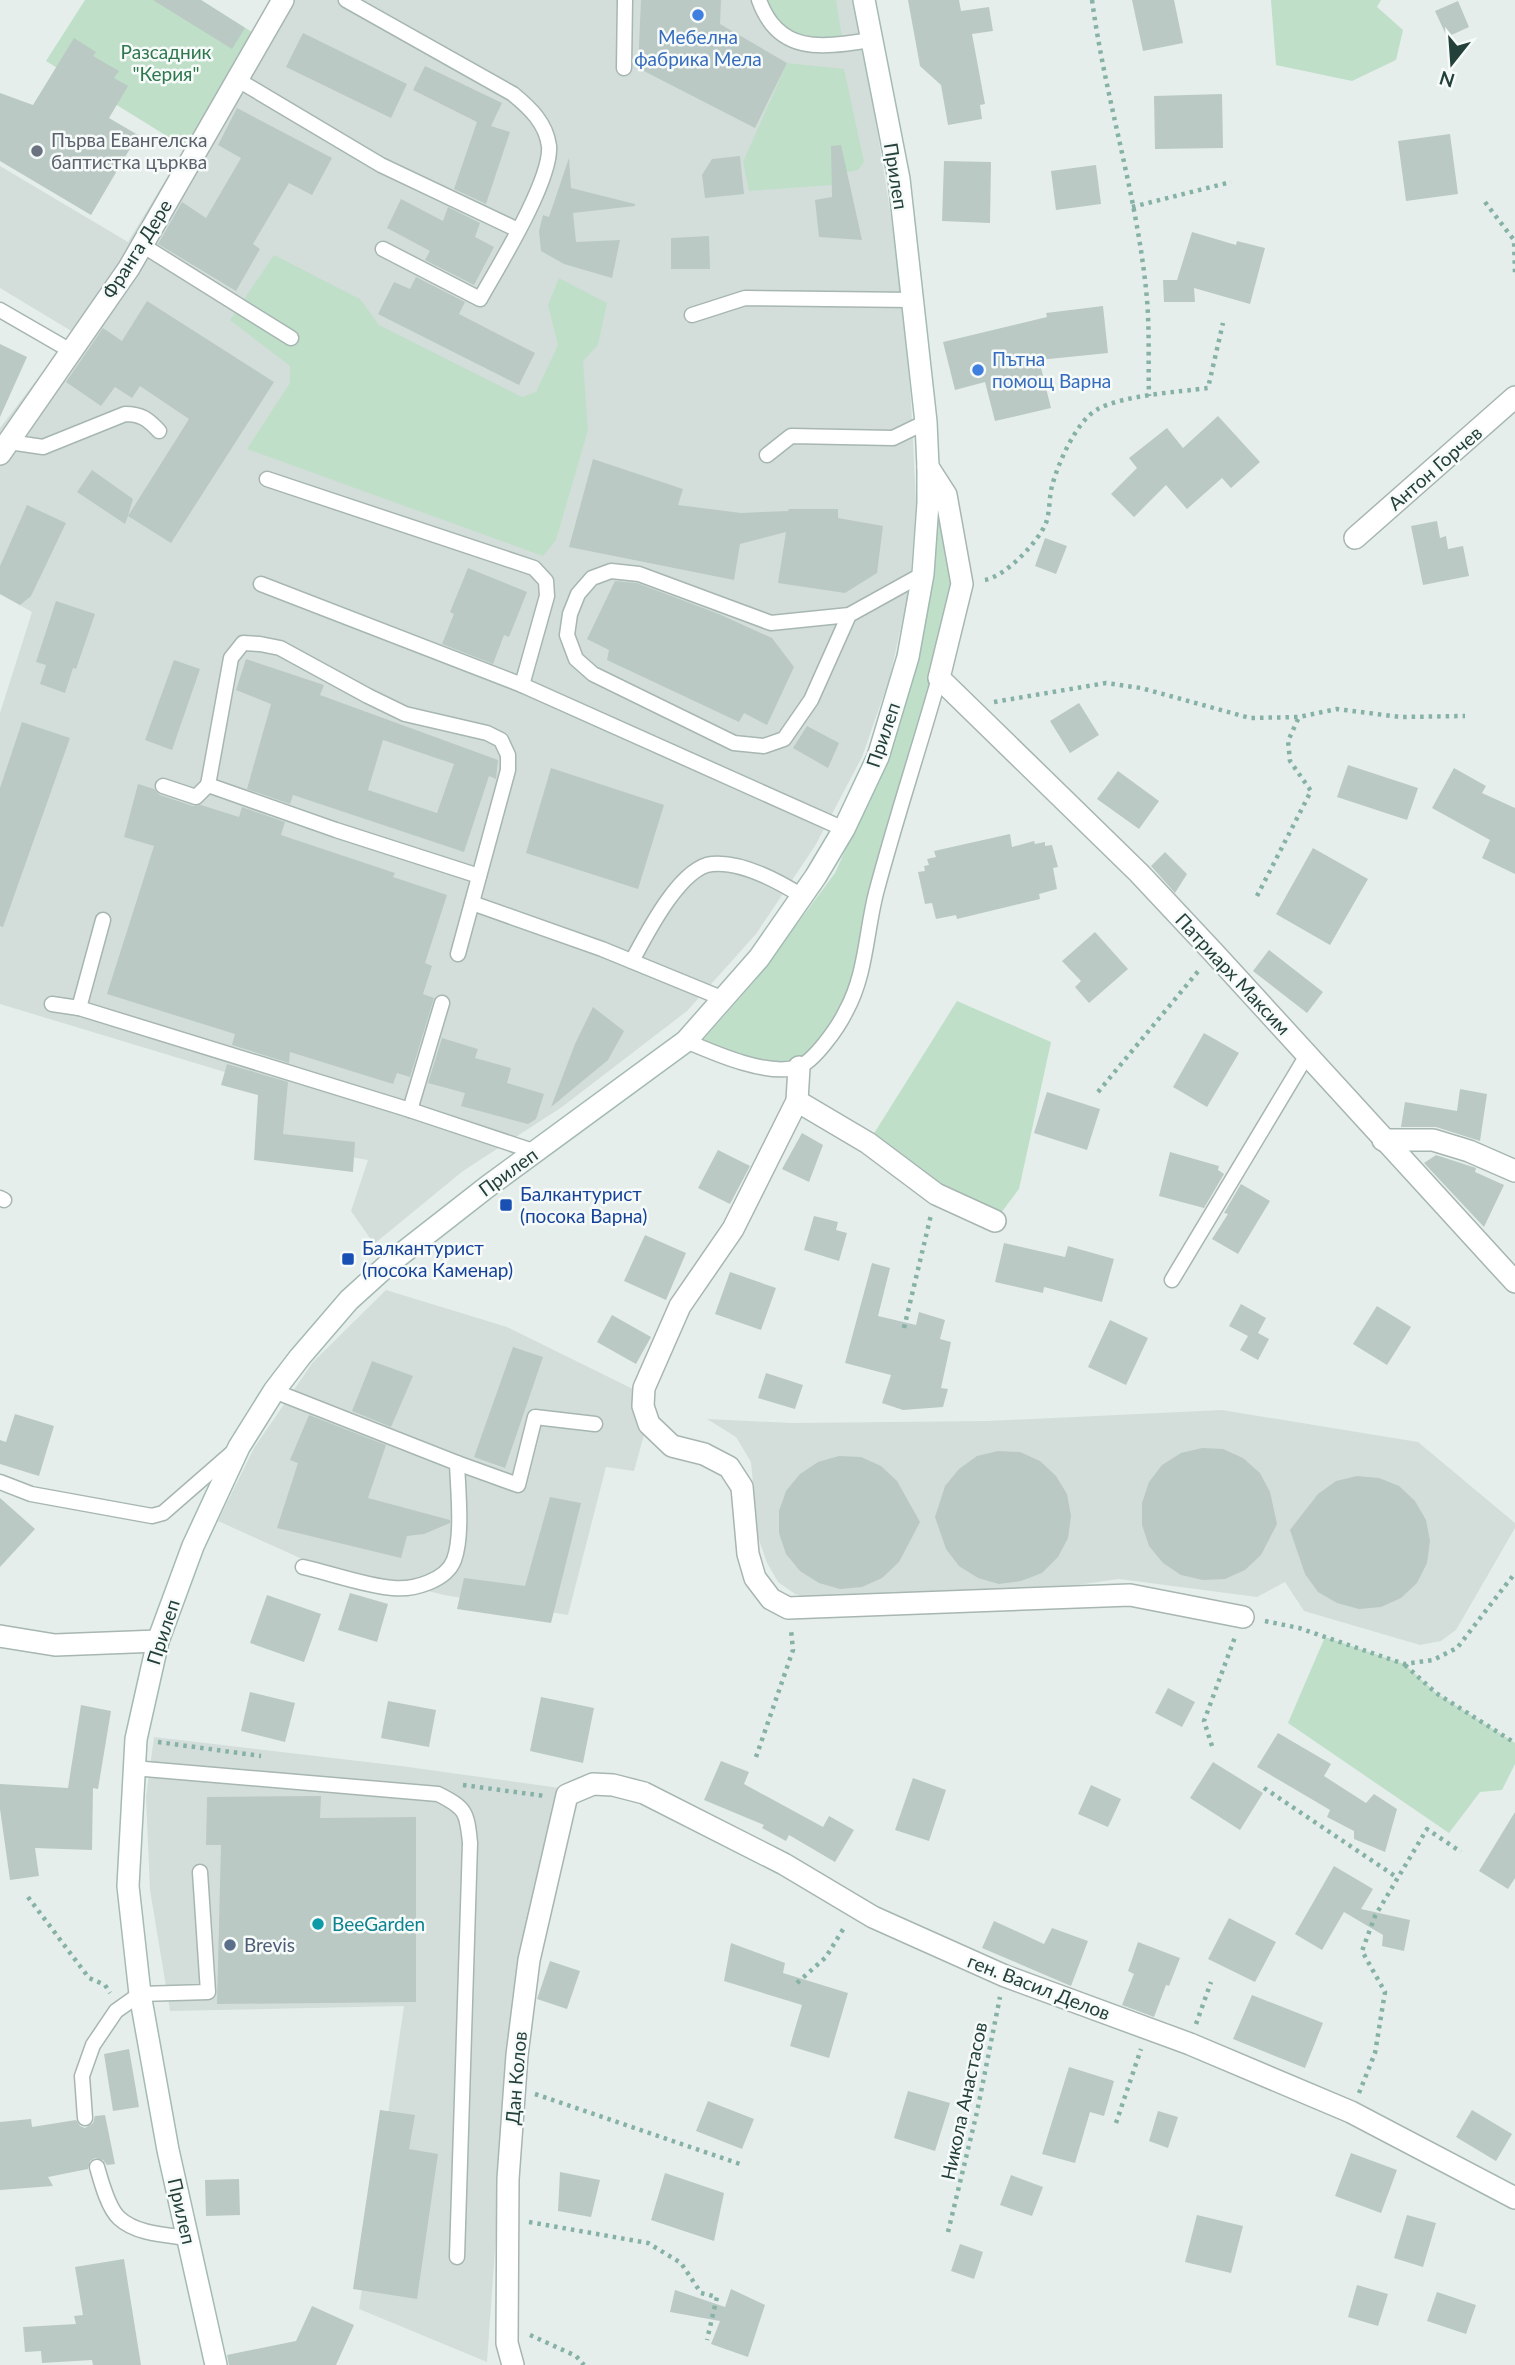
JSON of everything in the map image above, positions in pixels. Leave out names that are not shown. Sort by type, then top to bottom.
[{"type":"street","name":"Франга Дере","points":[[4,448],[142,245],[282,0]]},
{"type":"street","name":"Прилеп","points":[[216,2365],[168,2150],[140,1994],[128,1886],[136,1739],[158,1641],[193,1546],[239,1447],[274,1391],[300,1357],[349,1300],[402,1253],[686,1041],[759,958],[802,896],[844,829],[878,757],[908,657],[923,573],[929,503],[926,422],[899,179],[864,0]]},
{"type":"street","name":"Антон Горчев","points":[[1355,538],[1515,397]]},
{"type":"street","points":[[928,467],[946,495],[962,584],[939,678]]},
{"type":"street","name":"Патриарх Максим","points":[[939,678],[1139,873],[1515,1282]]},
{"type":"street","points":[[799,1067],[797,1101],[733,1228],[680,1306],[644,1388],[643,1406],[649,1424],[672,1446],[704,1454],[729,1467],[742,1487],[748,1554],[755,1578],[771,1599],[788,1608],[1130,1595],[1243,1617]]},
{"type":"street","points":[[797,1101],[868,1143],[936,1194],[995,1221]]},
{"type":"street","points":[[1383,1140],[1433,1140],[1469,1151],[1515,1171]]},
{"type":"street","points":[[0,1636],[55,1645],[158,1641]]},
{"type":"street","name":"ген. Васил Делов","points":[[567,1795],[593,1784],[613,1785],[645,1793],[784,1864],[873,1917],[1005,1976],[1190,2044],[1351,2112],[1515,2198]]},
{"type":"street","name":"Дан Колов","points":[[513,2365],[507,2343],[508,2179],[515,2087],[529,1960],[567,1795]]},
{"type":"lane","points":[[346,0],[513,94],[531,108],[544,128],[549,148],[546,171],[518,230],[480,299],[383,249]]},
{"type":"lane","points":[[624,68],[625,0]]},
{"type":"lane","points":[[759,0],[764,14],[782,34],[803,45],[821,46],[871,40]]},
{"type":"lane","points":[[237,80],[381,165],[518,230]]},
{"type":"lane","points":[[142,245],[291,338]]},
{"type":"lane","points":[[692,315],[745,298],[912,300]]},
{"type":"lane","points":[[0,310],[71,351]]},
{"type":"lane","points":[[4,448],[43,447],[125,414],[138,414],[159,430]]},
{"type":"lane","points":[[767,455],[791,436],[893,438],[926,422]]},
{"type":"lane","points":[[267,479],[534,568],[546,580],[547,596],[522,685]]},
{"type":"lane","points":[[849,615],[811,700],[784,738],[764,746],[734,743],[593,674],[576,659],[567,635],[570,614],[578,594],[592,578],[611,570],[639,574],[771,623],[849,615],[923,573]]},
{"type":"lane","points":[[261,584],[522,685],[844,829]]},
{"type":"lane","points":[[163,786],[197,797],[208,785],[231,658],[243,643],[280,648],[405,714],[487,733],[501,740],[508,755],[508,770],[458,954]]},
{"type":"lane","points":[[686,1041],[740,1063],[772,1069],[799,1067],[817,1054],[846,1012],[859,979],[876,894],[939,678]]},
{"type":"lane","points":[[208,785],[479,876]]},
{"type":"lane","points":[[632,961],[664,904],[688,877],[710,864],[737,867],[775,879],[802,896]]},
{"type":"lane","points":[[472,903],[632,961],[724,999]]},
{"type":"lane","points":[[79,1008],[103,920]]},
{"type":"lane","points":[[410,1110],[442,1003]]},
{"type":"lane","points":[[52,1004],[79,1008],[410,1110],[536,1152]]},
{"type":"lane","points":[[1172,1280],[1307,1055]]},
{"type":"lane","points":[[274,1391],[518,1485],[535,1417],[595,1424]]},
{"type":"lane","points":[[0,1482],[30,1494],[152,1516],[163,1513],[239,1447]]},
{"type":"lane","points":[[303,1567],[394,1589],[421,1585],[444,1574],[453,1563],[458,1544],[457,1463]]},
{"type":"lane","points":[[133,1768],[438,1794],[458,1804],[467,1822],[470,1843],[457,2257]]},
{"type":"lane","points":[[85,2118],[82,2076],[93,2045],[119,2009],[140,1994],[208,1992],[200,1872]]},
{"type":"lane","points":[[97,2167],[102,2186],[118,2218],[141,2230],[188,2238]]},
{"type":"path","points":[[1092,0],[1146,290],[1149,396]]},
{"type":"path","points":[[1132,207],[1231,182]]},
{"type":"path","points":[[1485,202],[1514,240],[1515,273]]},
{"type":"path","points":[[962,584],[993,579],[1022,556],[1046,523],[1060,460],[1073,435],[1097,409],[1125,400],[1208,388],[1223,323]]},
{"type":"path","points":[[968,706],[1106,683],[1141,688],[1250,718],[1299,718],[1337,709],[1400,717],[1465,716]]},
{"type":"path","points":[[1257,896],[1311,791],[1290,761],[1288,741],[1299,718]]},
{"type":"path","points":[[1098,1092],[1214,953]]},
{"type":"path","points":[[904,1328],[936,1194]]},
{"type":"path","points":[[1404,1664],[1433,1660],[1457,1648],[1515,1573]]},
{"type":"path","points":[[756,1756],[793,1650],[788,1608]]},
{"type":"path","points":[[1212,1746],[1204,1721],[1243,1617],[1299,1628],[1404,1664],[1436,1693],[1515,1743]]},
{"type":"path","points":[[1264,1788],[1398,1878]]},
{"type":"path","points":[[1351,2112],[1375,2053],[1385,1992],[1362,1951],[1375,1916],[1427,1829],[1461,1852]]},
{"type":"path","points":[[28,1897],[89,1978],[105,1985],[119,2009]]},
{"type":"path","points":[[797,1983],[826,1957],[857,1908]]},
{"type":"path","name":"Никола Анастасов","points":[[948,2232],[977,2112],[1005,1976]]},
{"type":"path","points":[[1190,2044],[1210,1982]]},
{"type":"path","points":[[1116,2123],[1148,2028]]},
{"type":"path","points":[[515,2087],[740,2164]]},
{"type":"path","points":[[508,2218],[648,2243],[681,2263],[701,2293],[717,2297],[708,2340]]},
{"type":"path","points":[[508,2326],[576,2356],[584,2365]]},
{"type":"shaded area","points":[[274,0],[853,0],[870,85],[898,260],[911,400],[916,503],[910,585],[890,677],[862,757],[815,846],[756,934],[687,1011],[562,1107],[463,1171],[374,1244],[351,1211],[368,1160],[275,1144],[271,1086],[0,1004],[0,713],[32,612],[0,594],[0,428],[73,332],[0,288],[0,166],[128,242]]},
{"type":"shaded area","points":[[386,1290],[507,1327],[639,1392],[647,1424],[634,1471],[606,1467],[568,1615],[444,1595],[300,1558],[218,1521],[254,1448],[313,1362]]},
{"type":"shaded area","points":[[1222,1410],[1418,1442],[1515,1523],[1515,1528],[1456,1630],[1441,1641],[1420,1645],[1304,1611],[1285,1582],[1257,1597],[1119,1579],[1007,1595],[824,1601],[795,1594],[778,1582],[767,1563],[758,1537],[751,1462],[736,1437],[707,1419],[792,1423],[987,1421]]},
{"type":"shaded area","points":[[154,1737],[401,1766],[574,1790],[505,2110],[487,2362],[359,2309],[404,2006],[170,2011],[150,1890],[146,1797]]},
{"type":"green space","name":"Разсадник \"Керия\"","points":[[85,0],[201,0],[257,35],[186,148],[46,61]]},
{"type":"green space","points":[[759,0],[836,0],[843,44],[782,34]]},
{"type":"green space","points":[[1271,0],[1381,0],[1377,7],[1403,30],[1396,60],[1352,81],[1276,65]]},
{"type":"green space","points":[[787,63],[844,69],[864,162],[858,170],[832,175],[832,185],[749,191],[743,162]]},
{"type":"green space","points":[[274,255],[360,299],[379,325],[522,397],[536,392],[558,345],[548,305],[559,278],[607,303],[598,345],[583,361],[588,430],[556,540],[543,556],[247,449],[290,383],[290,366],[230,320]]},
{"type":"green space","points":[[945,503],[962,584],[859,979],[817,1054],[772,1068],[698,1046],[754,982],[835,873],[886,760],[937,506]]},
{"type":"green space","points":[[957,1001],[1051,1042],[1019,1189],[995,1221],[868,1143]]},
{"type":"green space","points":[[1325,1637],[1404,1664],[1436,1693],[1515,1743],[1515,1764],[1502,1790],[1480,1792],[1449,1833],[1288,1723]]},
{"type":"building","points":[[153,0],[201,0],[245,28],[232,49]]},
{"type":"building","points":[[641,0],[721,0],[720,24],[787,63],[755,128],[638,68]]},
{"type":"building","points":[[908,0],[959,0],[961,11],[989,7],[993,31],[972,34],[985,104],[980,105],[982,119],[948,125],[941,85],[920,66]]},
{"type":"building","points":[[1132,0],[1174,0],[1183,43],[1143,51]]},
{"type":"building","points":[[1458,1],[1469,27],[1447,37],[1435,11]]},
{"type":"building","points":[[303,33],[407,84],[391,118],[286,67]]},
{"type":"building","points":[[74,38],[96,52],[93,56],[119,71],[114,78],[128,86],[109,118],[138,135],[91,215],[0,161],[0,93],[33,105]]},
{"type":"building","points":[[425,66],[502,103],[491,126],[510,132],[486,204],[454,189],[477,122],[413,90]]},
{"type":"building","points":[[1222,94],[1223,148],[1155,149],[1154,96]]},
{"type":"building","points":[[237,108],[332,158],[312,195],[289,183],[253,244],[260,249],[236,291],[158,244],[182,202],[206,218],[241,158],[218,145]]},
{"type":"building","points":[[1450,134],[1458,194],[1406,201],[1398,141]]},
{"type":"building","points":[[841,145],[862,240],[819,237],[815,200],[832,197],[831,146]]},
{"type":"building","points":[[740,156],[744,194],[705,198],[702,175],[712,159]]},
{"type":"building","points":[[569,158],[571,188],[635,204],[573,213],[576,242],[620,240],[612,278],[564,264],[541,251],[539,231],[543,215],[549,217]]},
{"type":"building","points":[[944,161],[991,162],[990,223],[942,221]]},
{"type":"building","points":[[1096,165],[1101,204],[1056,210],[1051,171]]},
{"type":"building","points":[[401,199],[443,221],[448,207],[480,223],[475,237],[494,247],[474,285],[425,260],[430,251],[387,228]]},
{"type":"building","points":[[1192,232],[1236,245],[1237,241],[1265,248],[1250,304],[1194,288],[1195,302],[1164,302],[1163,280],[1177,280]]},
{"type":"building","points":[[709,236],[710,269],[671,269],[671,238]]},
{"type":"building","points":[[416,277],[465,302],[459,314],[535,353],[519,385],[378,314],[394,282],[410,289]]},
{"type":"building","points":[[147,301],[274,382],[171,543],[128,516],[189,419],[140,386],[132,398],[115,387],[101,406],[66,382],[103,328],[122,341]]},
{"type":"building","points":[[1103,306],[1108,353],[1039,360],[1051,408],[995,421],[985,382],[955,390],[943,342],[1047,317],[1046,313]]},
{"type":"building","points":[[0,344],[27,357],[0,417]]},
{"type":"building","points":[[1218,416],[1260,462],[1231,488],[1222,478],[1187,509],[1166,485],[1134,517],[1111,494],[1137,468],[1129,458],[1167,428],[1183,448]]},
{"type":"building","points":[[593,459],[683,489],[678,505],[741,513],[838,509],[838,518],[883,526],[877,573],[845,593],[778,583],[786,532],[740,544],[734,580],[569,547]]},
{"type":"building","points":[[92,470],[133,499],[125,524],[77,492]]},
{"type":"building","points":[[27,505],[66,523],[31,596],[20,605],[0,594],[0,566]]},
{"type":"building","points":[[1437,521],[1440,538],[1446,536],[1448,549],[1463,546],[1469,576],[1423,585],[1411,526]]},
{"type":"building","points":[[1045,538],[1067,546],[1056,574],[1035,566]]},
{"type":"building","points":[[468,568],[527,592],[509,637],[504,635],[493,664],[442,644],[454,614],[450,612]]},
{"type":"building","points":[[615,581],[637,583],[719,614],[772,638],[794,667],[767,725],[744,713],[739,722],[607,660],[609,650],[587,639]]},
{"type":"building","points":[[56,601],[95,614],[65,693],[40,684],[46,665],[36,662]]},
{"type":"building","points":[[246,659],[324,685],[320,695],[498,760],[496,779],[489,776],[464,852],[293,795],[290,804],[247,789],[271,704],[236,690]],"holes":[[[383,740],[454,764],[437,813],[368,790]]]},
{"type":"building","points":[[174,660],[200,669],[172,750],[145,740]]},
{"type":"building","points":[[1079,703],[1099,735],[1070,753],[1050,721]]},
{"type":"building","points":[[22,722],[70,738],[3,927],[0,926],[0,788]]},
{"type":"building","points":[[807,726],[839,743],[828,768],[793,748]]},
{"type":"building","points":[[1348,765],[1418,788],[1407,820],[1337,797]]},
{"type":"building","points":[[551,768],[664,805],[638,889],[526,853]]},
{"type":"building","points":[[1454,768],[1486,786],[1482,793],[1515,808],[1515,874],[1482,858],[1490,840],[1432,808]]},
{"type":"building","points":[[1118,771],[1159,801],[1139,829],[1097,799]]},
{"type":"building","points":[[138,784],[193,806],[201,805],[239,817],[242,807],[285,822],[281,835],[395,873],[393,877],[447,895],[425,963],[432,966],[423,994],[434,998],[410,1077],[397,1073],[393,1084],[290,1052],[289,1063],[232,1045],[235,1034],[107,994],[154,846],[124,837]]},
{"type":"building","points":[[1010,834],[1012,847],[1034,841],[1035,844],[1045,842],[1045,846],[1052,845],[1058,867],[1053,868],[1057,889],[1039,894],[1040,899],[957,919],[956,915],[936,919],[932,903],[925,904],[918,872],[925,871],[924,866],[929,865],[927,859],[936,857],[934,851]]},
{"type":"building","points":[[1313,848],[1368,879],[1330,945],[1276,914]]},
{"type":"building","points":[[1165,852],[1187,874],[1175,893],[1151,866]]},
{"type":"building","points":[[1095,932],[1128,969],[1089,1003],[1075,987],[1081,981],[1062,961]]},
{"type":"building","points":[[1269,950],[1323,992],[1307,1013],[1253,971]]},
{"type":"building","points":[[593,1007],[624,1031],[608,1060],[551,1107],[575,1044]]},
{"type":"building","points":[[1204,1033],[1239,1053],[1207,1107],[1173,1087]]},
{"type":"building","points":[[442,1038],[478,1049],[475,1058],[511,1068],[507,1083],[544,1094],[536,1119],[528,1124],[461,1106],[465,1093],[428,1083]]},
{"type":"building","points":[[227,1064],[288,1082],[283,1134],[355,1142],[353,1172],[254,1160],[258,1095],[221,1085]]},
{"type":"building","points":[[1460,1089],[1487,1094],[1480,1141],[1436,1127],[1401,1127],[1405,1102],[1457,1111]]},
{"type":"building","points":[[1047,1092],[1100,1109],[1087,1150],[1034,1133]]},
{"type":"building","points":[[802,1133],[823,1145],[809,1182],[782,1169]]},
{"type":"building","points":[[718,1150],[750,1166],[730,1204],[698,1188]]},
{"type":"building","points":[[1170,1152],[1219,1166],[1218,1170],[1224,1174],[1204,1208],[1159,1196]]},
{"type":"building","points":[[1436,1155],[1476,1168],[1475,1172],[1504,1185],[1484,1227],[1424,1163]]},
{"type":"building","points":[[1241,1184],[1270,1201],[1238,1254],[1212,1239],[1228,1214],[1224,1213]]},
{"type":"building","points":[[814,1216],[838,1222],[836,1230],[847,1233],[839,1261],[804,1250]]},
{"type":"building","points":[[645,1235],[686,1253],[666,1300],[624,1281]]},
{"type":"building","points":[[1004,1243],[1065,1257],[1068,1246],[1114,1259],[1102,1302],[1044,1287],[1043,1293],[995,1282]]},
{"type":"building","points":[[872,1263],[890,1268],[878,1316],[916,1325],[919,1312],[945,1320],[940,1339],[951,1342],[941,1388],[948,1389],[943,1407],[903,1410],[882,1403],[891,1375],[845,1363]]},
{"type":"building","points":[[730,1272],[776,1288],[761,1330],[715,1314]]},
{"type":"building","points":[[1241,1304],[1266,1318],[1258,1333],[1269,1339],[1258,1360],[1240,1350],[1248,1336],[1229,1326]]},
{"type":"building","points":[[1377,1306],[1411,1327],[1387,1365],[1353,1344]]},
{"type":"building","points":[[612,1315],[651,1337],[636,1364],[597,1342]]},
{"type":"building","points":[[1110,1320],[1148,1338],[1126,1385],[1088,1367]]},
{"type":"building","points":[[513,1347],[543,1357],[505,1468],[474,1457]]},
{"type":"building","points":[[372,1361],[413,1376],[391,1427],[352,1411]]},
{"type":"building","points":[[766,1373],[803,1385],[795,1409],[758,1398]]},
{"type":"building","points":[[15,1414],[54,1426],[39,1476],[0,1464],[0,1440],[6,1442]]},
{"type":"building","points":[[309,1415],[386,1445],[368,1498],[450,1520],[450,1523],[424,1534],[407,1536],[401,1558],[277,1528],[298,1463],[290,1460]]},
{"type":"building","points":[[1202,1448],[1223,1449],[1243,1458],[1260,1473],[1270,1492],[1277,1524],[1261,1555],[1245,1570],[1225,1579],[1203,1580],[1181,1575],[1163,1563],[1149,1546],[1142,1525],[1142,1503],[1149,1482],[1162,1465],[1181,1453]]},
{"type":"building","points":[[998,1451],[1020,1452],[1040,1461],[1056,1476],[1067,1494],[1071,1516],[1068,1538],[1058,1557],[1042,1573],[1021,1581],[999,1584],[978,1578],[959,1566],[946,1549],[935,1517],[945,1486],[959,1469],[977,1456]]},
{"type":"building","points":[[839,1456],[861,1457],[881,1466],[897,1481],[920,1522],[899,1562],[882,1578],[862,1587],[840,1589],[819,1583],[800,1571],[786,1554],[779,1533],[779,1511],[786,1491],[800,1474],[818,1462]]},
{"type":"building","points":[[1357,1476],[1379,1478],[1399,1486],[1415,1501],[1426,1520],[1430,1541],[1427,1563],[1417,1583],[1401,1598],[1381,1607],[1359,1609],[1337,1603],[1318,1592],[1305,1574],[1290,1530],[1318,1494],[1336,1481]]},
{"type":"building","points":[[550,1497],[581,1503],[551,1623],[457,1609],[464,1578],[525,1586]]},
{"type":"building","points":[[0,1498],[35,1529],[0,1567]]},
{"type":"building","points":[[350,1593],[388,1604],[377,1642],[338,1630]]},
{"type":"building","points":[[267,1595],[321,1614],[304,1662],[250,1643]]},
{"type":"building","points":[[1168,1688],[1195,1702],[1182,1727],[1155,1713]]},
{"type":"building","points":[[250,1692],[295,1703],[285,1742],[241,1731]]},
{"type":"building","points":[[541,1697],[594,1708],[583,1763],[530,1751]]},
{"type":"building","points":[[388,1701],[436,1710],[429,1747],[381,1738]]},
{"type":"building","points":[[81,1705],[111,1711],[98,1789],[93,1788],[92,1850],[35,1848],[39,1876],[10,1880],[0,1809],[0,1784],[68,1788]]},
{"type":"building","points":[[1278,1733],[1331,1764],[1324,1776],[1366,1803],[1374,1794],[1397,1809],[1385,1852],[1354,1839],[1354,1831],[1327,1817],[1330,1810],[1257,1767]]},
{"type":"building","points":[[721,1761],[749,1772],[744,1784],[823,1827],[829,1816],[854,1830],[835,1862],[789,1835],[786,1841],[762,1828],[764,1825],[704,1800]]},
{"type":"building","points":[[1213,1762],[1263,1793],[1240,1830],[1190,1798]]},
{"type":"building","points":[[913,1778],[946,1790],[929,1841],[895,1830]]},
{"type":"building","points":[[1091,1785],[1121,1799],[1108,1827],[1078,1814]]},
{"type":"building","name":"BeeGarden","points":[[321,1796],[320,1818],[416,1817],[416,2002],[217,2004],[221,1845],[206,1845],[207,1797]]},
{"type":"building","points":[[1515,1812],[1515,1878],[1508,1889],[1479,1871]]},
{"type":"building","points":[[1334,1866],[1373,1889],[1361,1909],[1410,1920],[1404,1951],[1382,1946],[1383,1935],[1344,1912],[1322,1950],[1295,1934]]},
{"type":"building","points":[[1229,1918],[1276,1942],[1255,1982],[1208,1959]]},
{"type":"building","points":[[994,1921],[1044,1944],[1052,1928],[1088,1941],[1071,1986],[982,1948]]},
{"type":"building","points":[[1138,1942],[1180,1958],[1154,2017],[1122,2005],[1134,1974],[1128,1971]]},
{"type":"building","points":[[731,1943],[785,1963],[783,1973],[848,1993],[829,2058],[790,2046],[802,2005],[724,1981]]},
{"type":"building","points":[[550,1961],[580,1971],[567,2009],[537,1999]]},
{"type":"building","points":[[1252,1995],[1323,2023],[1305,2068],[1233,2039]]},
{"type":"building","points":[[129,2049],[139,2107],[113,2111],[104,2054]]},
{"type":"building","points":[[1069,2067],[1114,2081],[1104,2116],[1090,2112],[1075,2163],[1042,2154]]},
{"type":"building","points":[[908,2091],[950,2103],[935,2151],[894,2138]]},
{"type":"building","points":[[708,2101],[754,2119],[742,2149],[696,2131]]},
{"type":"building","points":[[380,2110],[415,2115],[409,2149],[438,2154],[417,2299],[353,2289]]},
{"type":"building","points":[[1472,2110],[1512,2134],[1496,2161],[1456,2137]]},
{"type":"building","points":[[1158,2111],[1178,2117],[1168,2148],[1149,2141]]},
{"type":"building","points":[[105,2115],[115,2164],[107,2165],[103,2160],[95,2158],[90,2161],[88,2169],[48,2177],[53,2186],[0,2190],[0,2122],[31,2119],[32,2127],[76,2120],[85,2128],[93,2123],[95,2116]]},
{"type":"building","points":[[1351,2153],[1397,2170],[1381,2213],[1335,2196]]},
{"type":"building","points":[[560,2172],[600,2180],[591,2217],[558,2211]]},
{"type":"building","points":[[665,2173],[724,2193],[714,2241],[651,2220]]},
{"type":"building","points":[[1011,2175],[1043,2187],[1032,2216],[1000,2205]]},
{"type":"building","points":[[239,2179],[240,2215],[206,2216],[205,2180]]},
{"type":"building","points":[[1197,2215],[1243,2226],[1231,2273],[1185,2262]]},
{"type":"building","points":[[1407,2215],[1436,2223],[1423,2267],[1394,2258]]},
{"type":"building","points":[[960,2244],[983,2252],[974,2279],[951,2271]]},
{"type":"building","points":[[124,2259],[141,2365],[93,2365],[92,2360],[42,2363],[41,2351],[25,2352],[23,2327],[76,2324],[74,2316],[83,2315],[75,2267]]},
{"type":"building","points":[[1357,2285],[1388,2294],[1378,2326],[1348,2317]]},
{"type":"building","points":[[731,2289],[765,2305],[748,2357],[711,2344],[720,2321],[670,2312],[675,2290],[725,2307]]},
{"type":"building","points":[[1437,2292],[1476,2305],[1466,2334],[1427,2321]]},
{"type":"building","points":[[312,2306],[354,2325],[336,2365],[229,2365],[227,2355],[296,2341]]},
{"type":"place","name":"Мебелна фабрика Мела","points":[[698,15]]},
{"type":"place","name":"Първа Евангелска баптистка църква","points":[[37,151]]},
{"type":"place","name":"Пътна помощ Варна","points":[[978,370]]},
{"type":"place","name":"Балкантурист (посока Варна)","points":[[506,1205]]},
{"type":"place","name":"Балкантурист (посока Каменар)","points":[[348,1259]]},
{"type":"place","name":"BeeGarden","points":[[318,1924]]},
{"type":"place","name":"Brevis","points":[[230,1945]]}]
